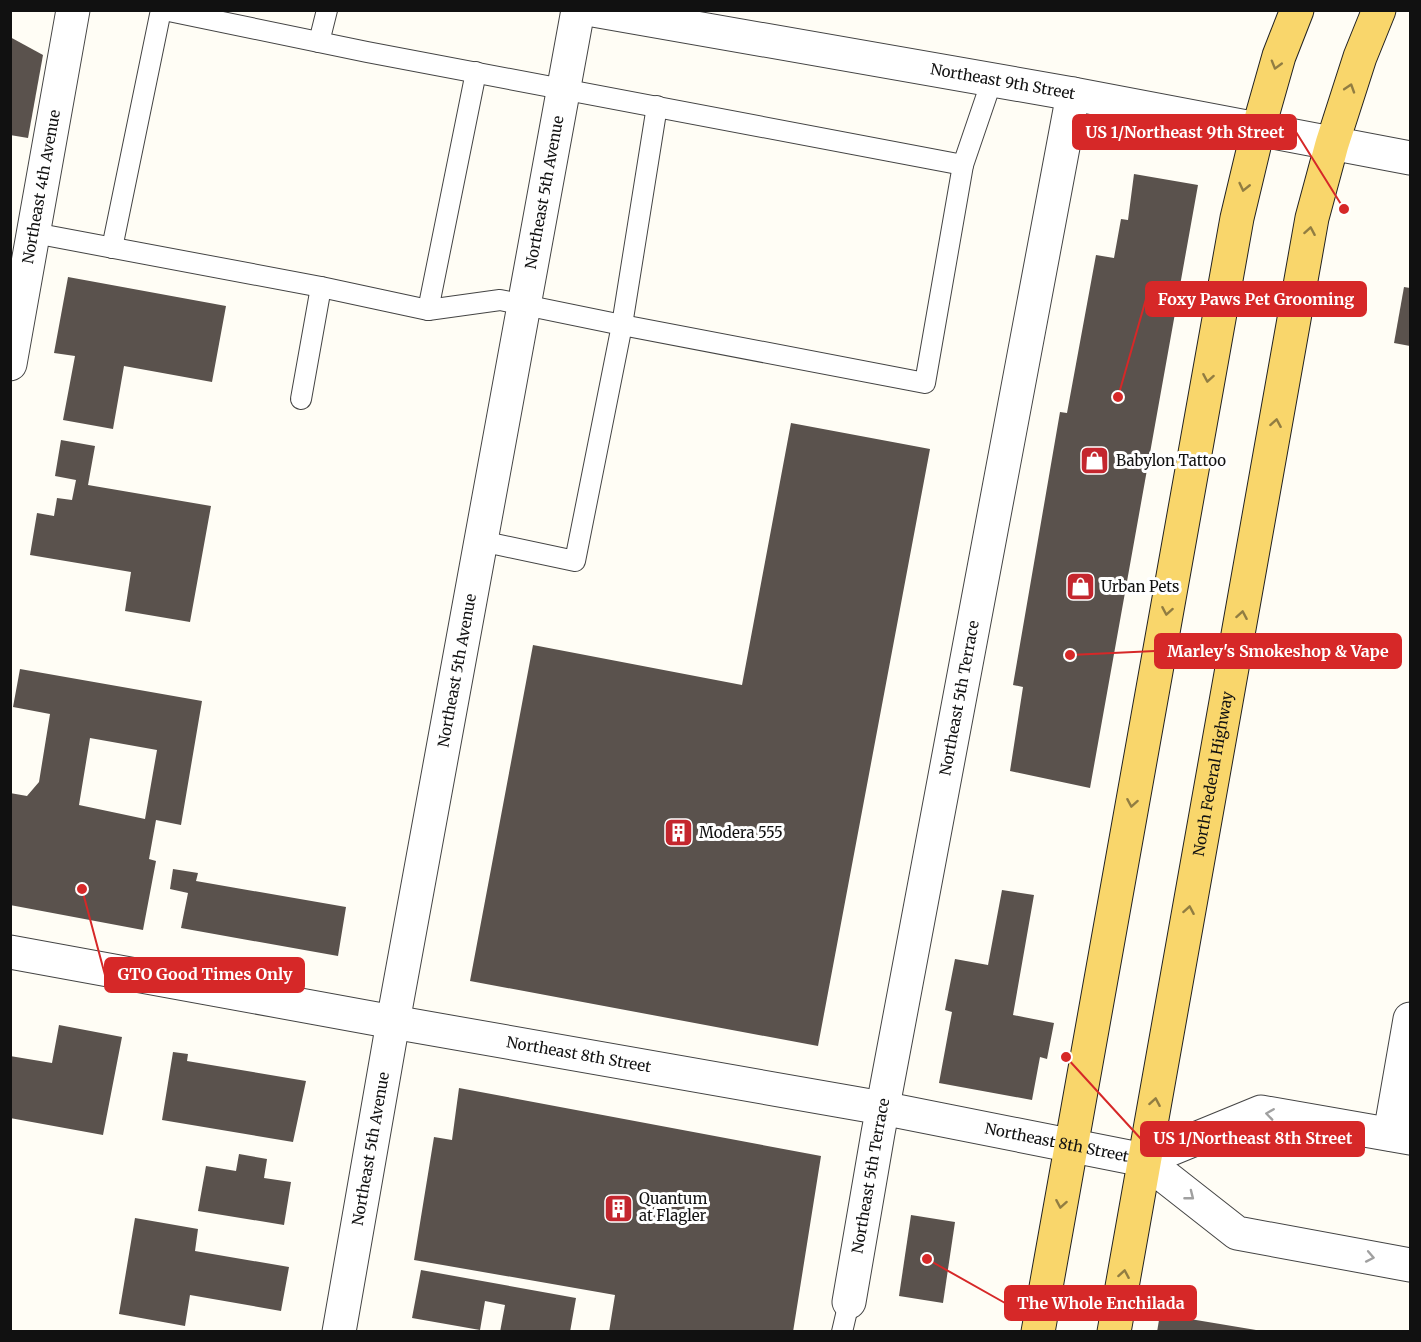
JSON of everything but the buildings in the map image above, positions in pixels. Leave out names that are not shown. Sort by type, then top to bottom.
[{"type":"main road","points":[[1038,1332],[1237,218],[1257,130],[1279,56],[1297,10]]},
{"type":"main road","name":"North Federal Highway","points":[[1114,1332],[1312,218],[1332,144],[1360,57],[1379,10]]},
{"type":"street","name":"Northeast 4th Avenue","points":[[10,364],[73,10]]},
{"type":"street","name":"Northeast 5th Avenue","points":[[339,1332],[393,1022],[578,10]]},
{"type":"street","name":"Northeast 9th Street","points":[[593,10],[1073,94],[1410,158]]},
{"type":"street","name":"Northeast 5th Terrace","points":[[845,1317],[882,1108],[1073,94]]},
{"type":"street","name":"Northeast 8th Street","points":[[10,952],[882,1108],[1144,1160],[1237,1233],[1410,1265]]},
{"type":"street","points":[[1400,1136],[1410,1019]]},
{"type":"street","name":"Northeast 8th Street","points":[[1144,1160],[1261,1112],[1400,1136]]},
{"type":"lane","points":[[112,248],[162,10],[963,165]]},
{"type":"lane","points":[[320,42],[327,10]]},
{"type":"lane","points":[[428,310],[476,72]]},
{"type":"lane","points":[[34,233],[321,287],[428,310],[500,300],[925,382],[963,165],[992,80]]},
{"type":"lane","points":[[481,541],[575,561],[622,325],[657,106]]},
{"type":"lane","points":[[301,399],[321,287]]},
{"type":"place","name":"US 1/Northeast 9th Street","points":[[1344,209]]},
{"type":"place","name":"Foxy Paws Pet Grooming","points":[[1118,397]]},
{"type":"place","name":"Babylon Tattoo","points":[[1095,461]]},
{"type":"place","name":"Urban Pets","points":[[1080,587]]},
{"type":"place","name":"Marley's Smokeshop & Vape","points":[[1070,655]]},
{"type":"place","name":"Modera 555","points":[[678,833]]},
{"type":"place","name":"GTO Good Times Only","points":[[82,889]]},
{"type":"place","name":"US 1/Northeast 8th Street","points":[[1066,1057]]},
{"type":"place","name":"Quantum at Flagler","points":[[618,1208]]},
{"type":"place","name":"The Whole Enchilada","points":[[927,1259]]}]
